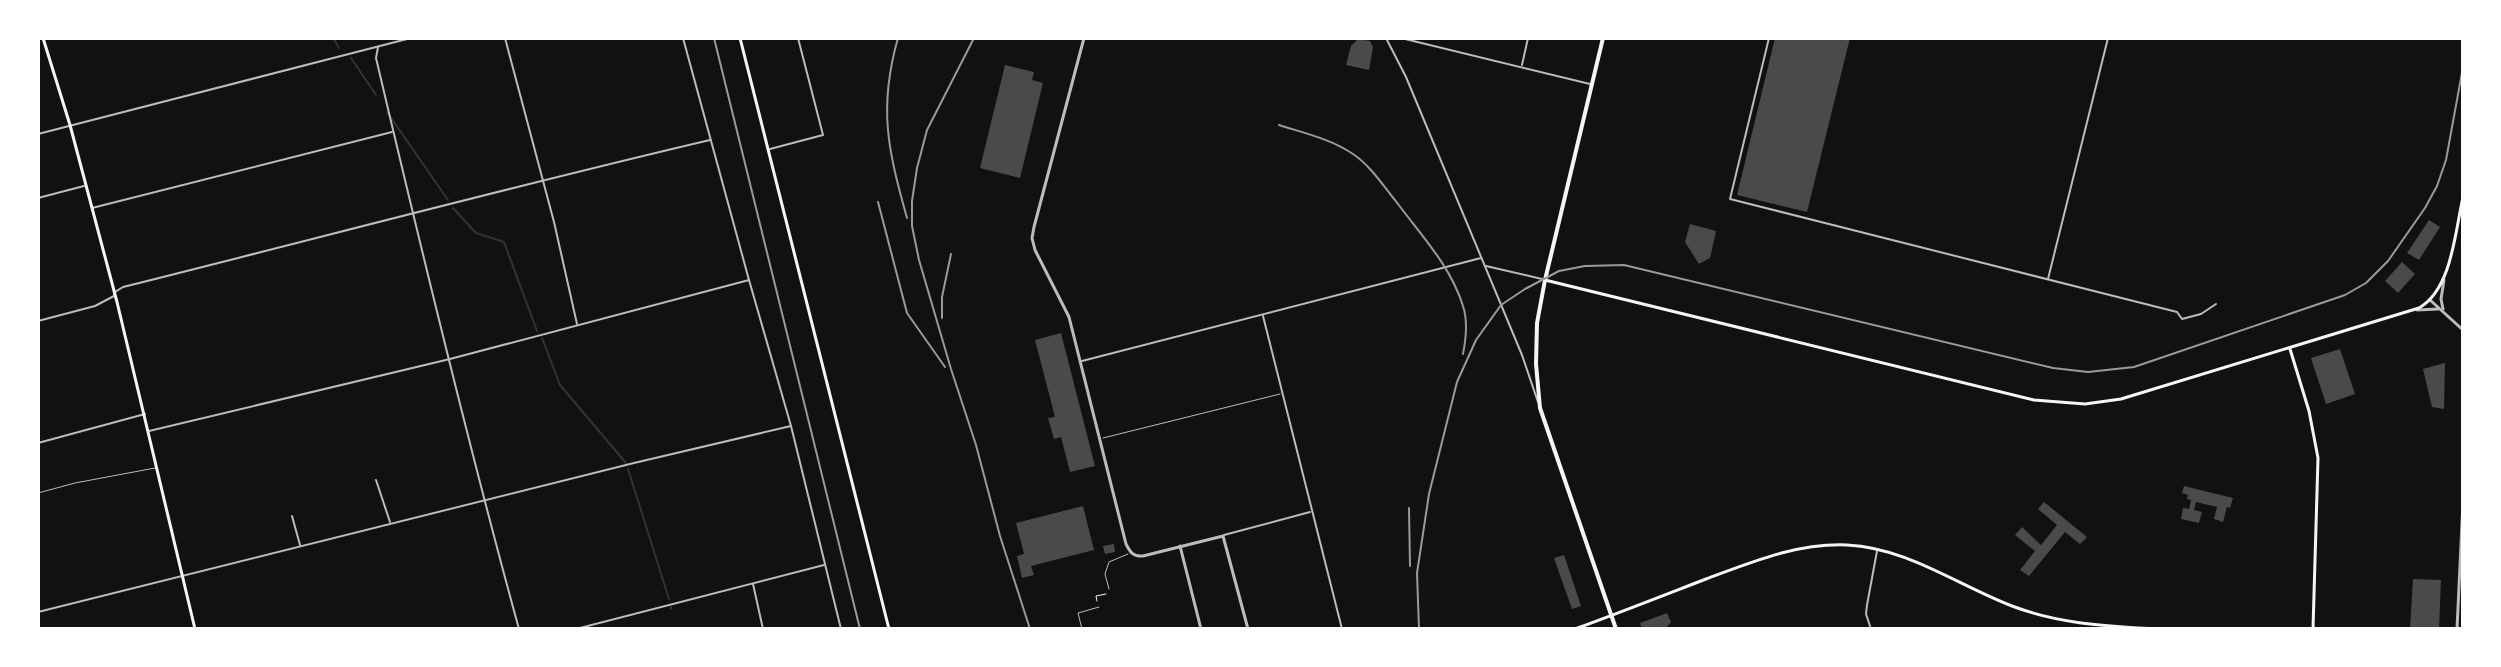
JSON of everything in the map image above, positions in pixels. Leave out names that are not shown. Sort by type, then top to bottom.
[{"type":"main road","points":[[43,38],[70,125],[145,414],[195,629]]},
{"type":"main road","points":[[740,38],[889,629]]},
{"type":"main road","points":[[1603,38],[1545,280],[1536,344],[1540,408],[1616,629]]},
{"type":"main road","points":[[1545,280],[2034,400],[2071,405],[2121,399],[2415,310],[2430,300],[2444,280],[2463,197]]},
{"type":"main road","points":[[2290,347],[2309,411],[2318,458],[2313,629]]},
{"type":"main road","points":[[1575,629],[1759,559],[1798,548],[1841,545],[1877,549],[1914,560],[2034,614],[2073,623],[2156,629]]},
{"type":"street","points":[[38,134],[411,38]]},
{"type":"street","points":[[505,38],[578,326]]},
{"type":"street","points":[[683,38],[791,426],[841,629]]},
{"type":"street","points":[[770,149],[823,135],[798,38]]},
{"type":"street","points":[[1084,38],[1032,238],[1069,317],[1126,544],[1136,557],[1143,556],[1312,511]]},
{"type":"street","points":[[1386,38],[1400,63],[1485,266],[1540,408]]},
{"type":"street","points":[[1401,38],[1592,85]]},
{"type":"street","points":[[1521,66],[1528,38]]},
{"type":"street","points":[[1769,38],[1730,199],[2177,312],[2182,319],[2201,314],[2216,304]]},
{"type":"street","points":[[2048,280],[2108,38]]},
{"type":"street","points":[[378,47],[376,58],[393,131],[484,501],[519,629]]},
{"type":"street","points":[[92,208],[393,131]]},
{"type":"street","points":[[38,321],[95,306],[114,296],[120,288],[710,140]]},
{"type":"street","points":[[38,198],[85,186]]},
{"type":"street","points":[[1081,361],[1481,258]]},
{"type":"street","points":[[1485,266],[1545,280]]},
{"type":"street","points":[[149,431],[450,359],[749,280]]},
{"type":"street","points":[[2444,280],[2441,302],[2445,313]]},
{"type":"street","points":[[2430,300],[2463,330]]},
{"type":"street","points":[[2415,310],[2429,308],[2445,313]]},
{"type":"street","points":[[1263,315],[1342,629]]},
{"type":"street","points":[[38,443],[145,414]]},
{"type":"street","points":[[38,612],[791,426]]},
{"type":"street","points":[[376,480],[390,523]]},
{"type":"street","points":[[2457,629],[2463,502]]},
{"type":"street","points":[[292,516],[300,547]]},
{"type":"street","points":[[1223,536],[1248,629]]},
{"type":"street","points":[[1180,546],[1201,629]]},
{"type":"street","points":[[1871,629],[1866,614],[1877,549]]},
{"type":"street","points":[[576,629],[825,565]]},
{"type":"street","points":[[753,584],[763,629]]},
{"type":"lane","points":[[1100,439],[1282,393]]},
{"type":"lane","points":[[38,493],[157,468]]},
{"type":"lane","points":[[1109,589],[1105,574],[1109,562],[1131,553]]},
{"type":"lane","points":[[1082,629],[1078,613],[1099,607]]},
{"type":"path","points":[[1099,607],[1096,596],[1107,593],[1109,589]]},
{"type":"building","points":[[1775,38],[1850,38],[1807,212],[1737,195]]},
{"type":"building","points":[[1358,39],[1370,41],[1373,47],[1369,70],[1346,65],[1351,46]]},
{"type":"building","points":[[1005,65],[1034,72],[1032,80],[1043,83],[1020,178],[980,168]]},
{"type":"building","points":[[2429,220],[2440,227],[2419,260],[2407,253]]},
{"type":"building","points":[[1690,224],[1716,231],[1710,258],[1699,264],[1685,242]]},
{"type":"building","points":[[2402,262],[2415,274],[2398,293],[2385,281]]},
{"type":"building","points":[[1061,333],[1095,466],[1070,472],[1061,437],[1054,439],[1048,418],[1055,417],[1035,340]]},
{"type":"building","points":[[2340,349],[2355,394],[2326,404],[2311,358]]},
{"type":"building","points":[[2445,363],[2444,409],[2432,407],[2423,369]]},
{"type":"building","points":[[2184,486],[2233,498],[2223,522],[2214,519],[2217,507],[2196,502],[2194,510],[2202,512],[2199,523],[2181,519],[2183,508],[2189,509],[2191,500],[2182,493]]},
{"type":"building","points":[[2044,502],[2087,537],[2080,544],[2065,532],[2029,576],[2020,570],[2035,551],[2015,535],[2022,527],[2041,545],[2057,525],[2038,509]]},
{"type":"building","points":[[1083,506],[1094,550],[1031,566],[1034,575],[1022,578],[1017,556],[1024,554],[1016,523]]},
{"type":"building","points":[[1114,544],[1115,552],[1105,554],[1103,546]]},
{"type":"building","points":[[1564,555],[1581,606],[1572,609],[1554,558]]},
{"type":"building","points":[[2413,579],[2441,580],[2439,629],[2410,629]]},
{"type":"building","points":[[1667,613],[1671,622],[1665,629],[1642,629],[1640,623]]},
{"type":"waterway","points":[[333,38],[339,48]]},
{"type":"waterway","points":[[351,58],[376,95]]},
{"type":"waterway","points":[[387,112],[448,200]]},
{"type":"waterway","points":[[453,208],[476,233],[504,242],[537,331]]},
{"type":"waterway","points":[[542,338],[560,385],[626,463]]},
{"type":"waterway","points":[[628,469],[669,599]]},
{"type":"railway","points":[[714,38],[860,629]]},
{"type":"railway","points":[[898,38],[888,86],[888,129],[907,218]]},
{"type":"railway","points":[[974,38],[927,130],[917,168],[912,226],[919,260],[1030,629]]},
{"type":"railway","points":[[1419,629],[1417,573],[1429,494],[1457,382],[1476,340],[1501,305],[1525,289],[1559,271],[1585,266],[1624,265],[2053,368],[2088,372],[2134,367],[2345,295],[2366,283],[2388,261],[2437,186],[2446,160],[2463,67]]},
{"type":"railway","points":[[1279,125],[1336,144],[1360,159],[1377,177],[1435,252],[1458,292],[1466,318],[1463,354]]},
{"type":"railway","points":[[878,202],[907,313],[945,367]]},
{"type":"railway","points":[[942,318],[942,297],[951,254]]},
{"type":"railway","points":[[1409,508],[1410,566]]}]
